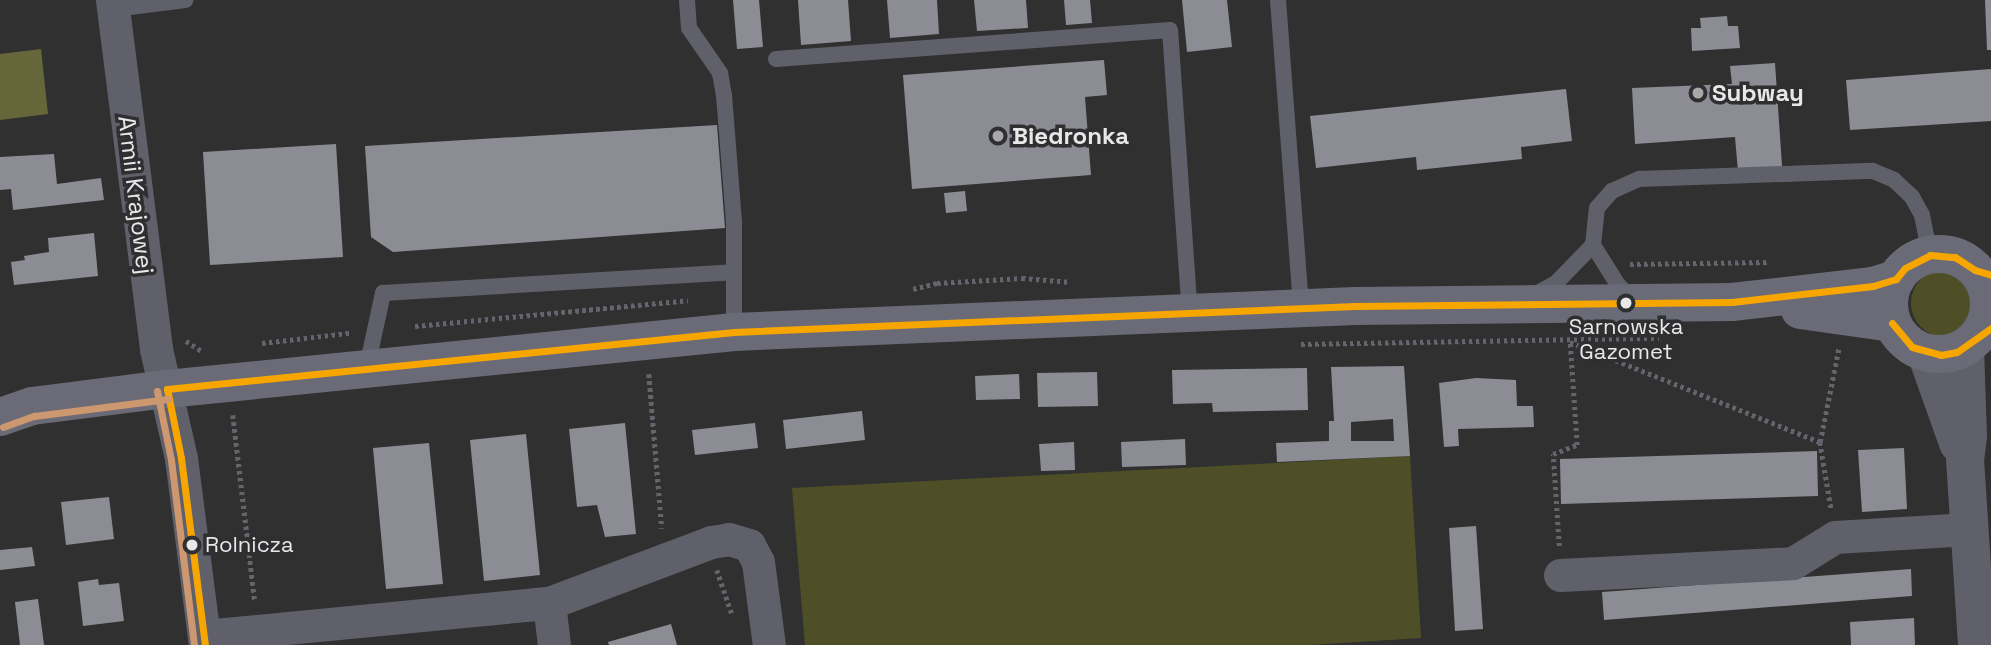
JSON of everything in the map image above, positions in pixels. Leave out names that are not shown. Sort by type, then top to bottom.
[{"type":"main road","points":[[1930,255],[1955,257],[1983,272],[1989,303],[1987,318],[1979,336],[1941,355],[1926,353],[1912,347],[1892,323],[1890,293],[1905,268],[1930,255]]},
{"type":"main road","points":[[0,417],[32,406],[167,389],[734,332],[1301,309],[1520,303],[1732,302],[1873,286],[1896,279]]},
{"type":"main road","points":[[1732,302],[1871,318],[1892,323]]},
{"type":"street","name":"Armii Krajowej","points":[[113,5],[153,329],[167,389]]},
{"type":"street","points":[[1977,645],[1965,459],[1979,336]]},
{"type":"street","points":[[1926,353],[1965,459]]},
{"type":"street","points":[[167,389],[181,458],[205,640],[258,631],[550,603],[669,561],[711,542],[729,539],[749,545],[761,573],[769,645]]},
{"type":"street","points":[[1560,575],[1793,563],[1835,537],[1969,529]]},
{"type":"street","points":[[550,603],[554,645]]},
{"type":"lane","points":[[113,5],[185,0]]},
{"type":"lane","points":[[687,0],[689,28],[720,73],[724,94],[734,222],[734,332]]},
{"type":"lane","points":[[1278,0],[1301,309]]},
{"type":"lane","points":[[776,59],[1170,30],[1190,314]]},
{"type":"lane","points":[[1634,302],[1618,285],[1594,245],[1597,208],[1612,191],[1639,179],[1873,171],[1894,180],[1912,197],[1922,215],[1930,255]]},
{"type":"lane","points":[[1520,303],[1556,283],[1594,245]]},
{"type":"lane","points":[[367,367],[383,293],[733,272]]},
{"type":"path","points":[[251,344],[348,333]]},
{"type":"path","points":[[183,335],[188,344],[202,351],[213,349]]},
{"type":"path","points":[[1560,575],[1553,454],[1577,445],[1570,342],[1820,442]]},
{"type":"path","points":[[1835,537],[1820,442],[1840,342]]},
{"type":"path","points":[[636,376],[650,374],[662,537],[669,561]]},
{"type":"path","points":[[247,413],[233,415],[258,631]]},
{"type":"path","points":[[713,559],[734,620]]},
{"type":"shaded area","points":[[1945,269],[1958,272],[1969,279],[1976,290],[1979,303],[1976,316],[1969,327],[1958,334],[1945,337],[1932,334],[1921,327],[1914,316],[1911,303],[1914,290],[1921,279],[1932,272]]},
{"type":"shaded area","points":[[1410,456],[1421,638],[1311,645],[805,645],[792,488]]},
{"type":"green space","points":[[41,49],[48,114],[0,120],[0,54]]},
{"type":"building","points":[[733,0],[759,0],[763,47],[737,49]]},
{"type":"building","points":[[798,0],[848,0],[851,41],[801,45]]},
{"type":"building","points":[[887,0],[937,0],[939,34],[890,38]]},
{"type":"building","points":[[974,0],[1026,0],[1028,28],[977,31]]},
{"type":"building","points":[[1064,0],[1090,0],[1092,23],[1066,25]]},
{"type":"building","points":[[1182,0],[1227,0],[1232,47],[1187,52]]},
{"type":"building","points":[[1985,0],[1991,0],[1991,50],[1987,50]]},
{"type":"building","points":[[1727,16],[1728,26],[1738,26],[1740,48],[1692,51],[1691,28],[1701,28],[1700,18]]},
{"type":"building","name":"Biedronka","points":[[1104,60],[1107,95],[1085,97],[1091,175],[912,189],[903,75]]},
{"type":"building","points":[[1775,63],[1783,180],[1739,183],[1735,137],[1635,144],[1632,88],[1732,84],[1730,66]]},
{"type":"building","points":[[1991,69],[1991,121],[1850,130],[1846,80]]},
{"type":"building","points":[[1566,89],[1572,141],[1521,147],[1522,159],[1417,170],[1416,157],[1316,168],[1310,116]]},
{"type":"building","points":[[717,125],[725,228],[393,252],[371,237],[365,146]]},
{"type":"building","points":[[336,144],[343,257],[210,265],[203,152]]},
{"type":"building","points":[[54,154],[57,184],[101,178],[104,200],[13,210],[11,189],[0,190],[0,157]]},
{"type":"building","points":[[965,191],[967,211],[946,213],[944,193]]},
{"type":"building","points":[[94,233],[98,276],[14,285],[11,262],[25,260],[24,256],[49,252],[48,238]]},
{"type":"building","points":[[1404,366],[1410,456],[1277,462],[1276,443],[1329,441],[1329,421],[1334,421],[1331,367]],"holes":[[[1393,419],[1394,441],[1351,441],[1351,422]]]},
{"type":"building","points":[[1307,368],[1308,410],[1213,412],[1212,403],[1173,404],[1172,370]]},
{"type":"building","points":[[1097,372],[1098,406],[1038,407],[1037,373]]},
{"type":"building","points":[[1019,374],[1020,399],[976,400],[975,376]]},
{"type":"building","points":[[1476,378],[1516,380],[1517,406],[1533,406],[1534,427],[1458,429],[1459,446],[1444,447],[1439,383]]},
{"type":"building","points":[[862,411],[865,440],[786,449],[783,420]]},
{"type":"building","points":[[625,423],[636,534],[605,537],[597,505],[577,507],[569,429]]},
{"type":"building","points":[[755,423],[758,448],[695,455],[692,430]]},
{"type":"building","points":[[526,434],[540,575],[484,581],[470,440]]},
{"type":"building","points":[[1185,439],[1186,465],[1122,467],[1121,442]]},
{"type":"building","points":[[1074,442],[1075,470],[1041,471],[1039,444]]},
{"type":"building","points":[[429,443],[443,584],[386,589],[373,448]]},
{"type":"building","points":[[1904,448],[1907,509],[1862,512],[1858,450]]},
{"type":"building","points":[[1817,451],[1818,496],[1561,504],[1560,459]]},
{"type":"building","points":[[109,497],[114,539],[66,545],[61,502]]},
{"type":"building","points":[[1476,526],[1483,629],[1455,631],[1449,528]]},
{"type":"building","points":[[32,547],[35,566],[0,570],[0,550]]},
{"type":"building","points":[[1911,569],[1912,596],[1604,620],[1602,592]]},
{"type":"building","points":[[98,579],[99,585],[119,583],[124,621],[83,626],[78,582]]},
{"type":"building","points":[[38,599],[44,645],[20,645],[15,602]]},
{"type":"building","points":[[1914,618],[1915,645],[1851,645],[1850,622]]},
{"type":"building","points":[[671,624],[677,645],[609,645],[608,642]]},
{"type":"transit line","points":[[1896,279],[1905,268],[1930,255],[1955,257],[1975,270],[1991,275]]},
{"type":"transit line","points":[[167,389],[734,332],[1355,306],[1732,302],[1873,286],[1896,279]]},
{"type":"transit line","points":[[1892,323],[1912,347],[1941,355],[1957,352],[1991,328]]},
{"type":"transit line","points":[[167,389],[181,458],[205,645]]},
{"type":"transit line","points":[[157,391],[171,460],[194,645]]},
{"type":"transit line","points":[[3,427],[34,416],[168,399]]},
{"type":"place","name":"Subway","points":[[1698,93]]},
{"type":"place","name":"Biedronka","points":[[998,136]]},
{"type":"place","name":"Sarnowska Gazomet","points":[[1626,303]]},
{"type":"place","name":"Rolnicza","points":[[192,545]]}]
